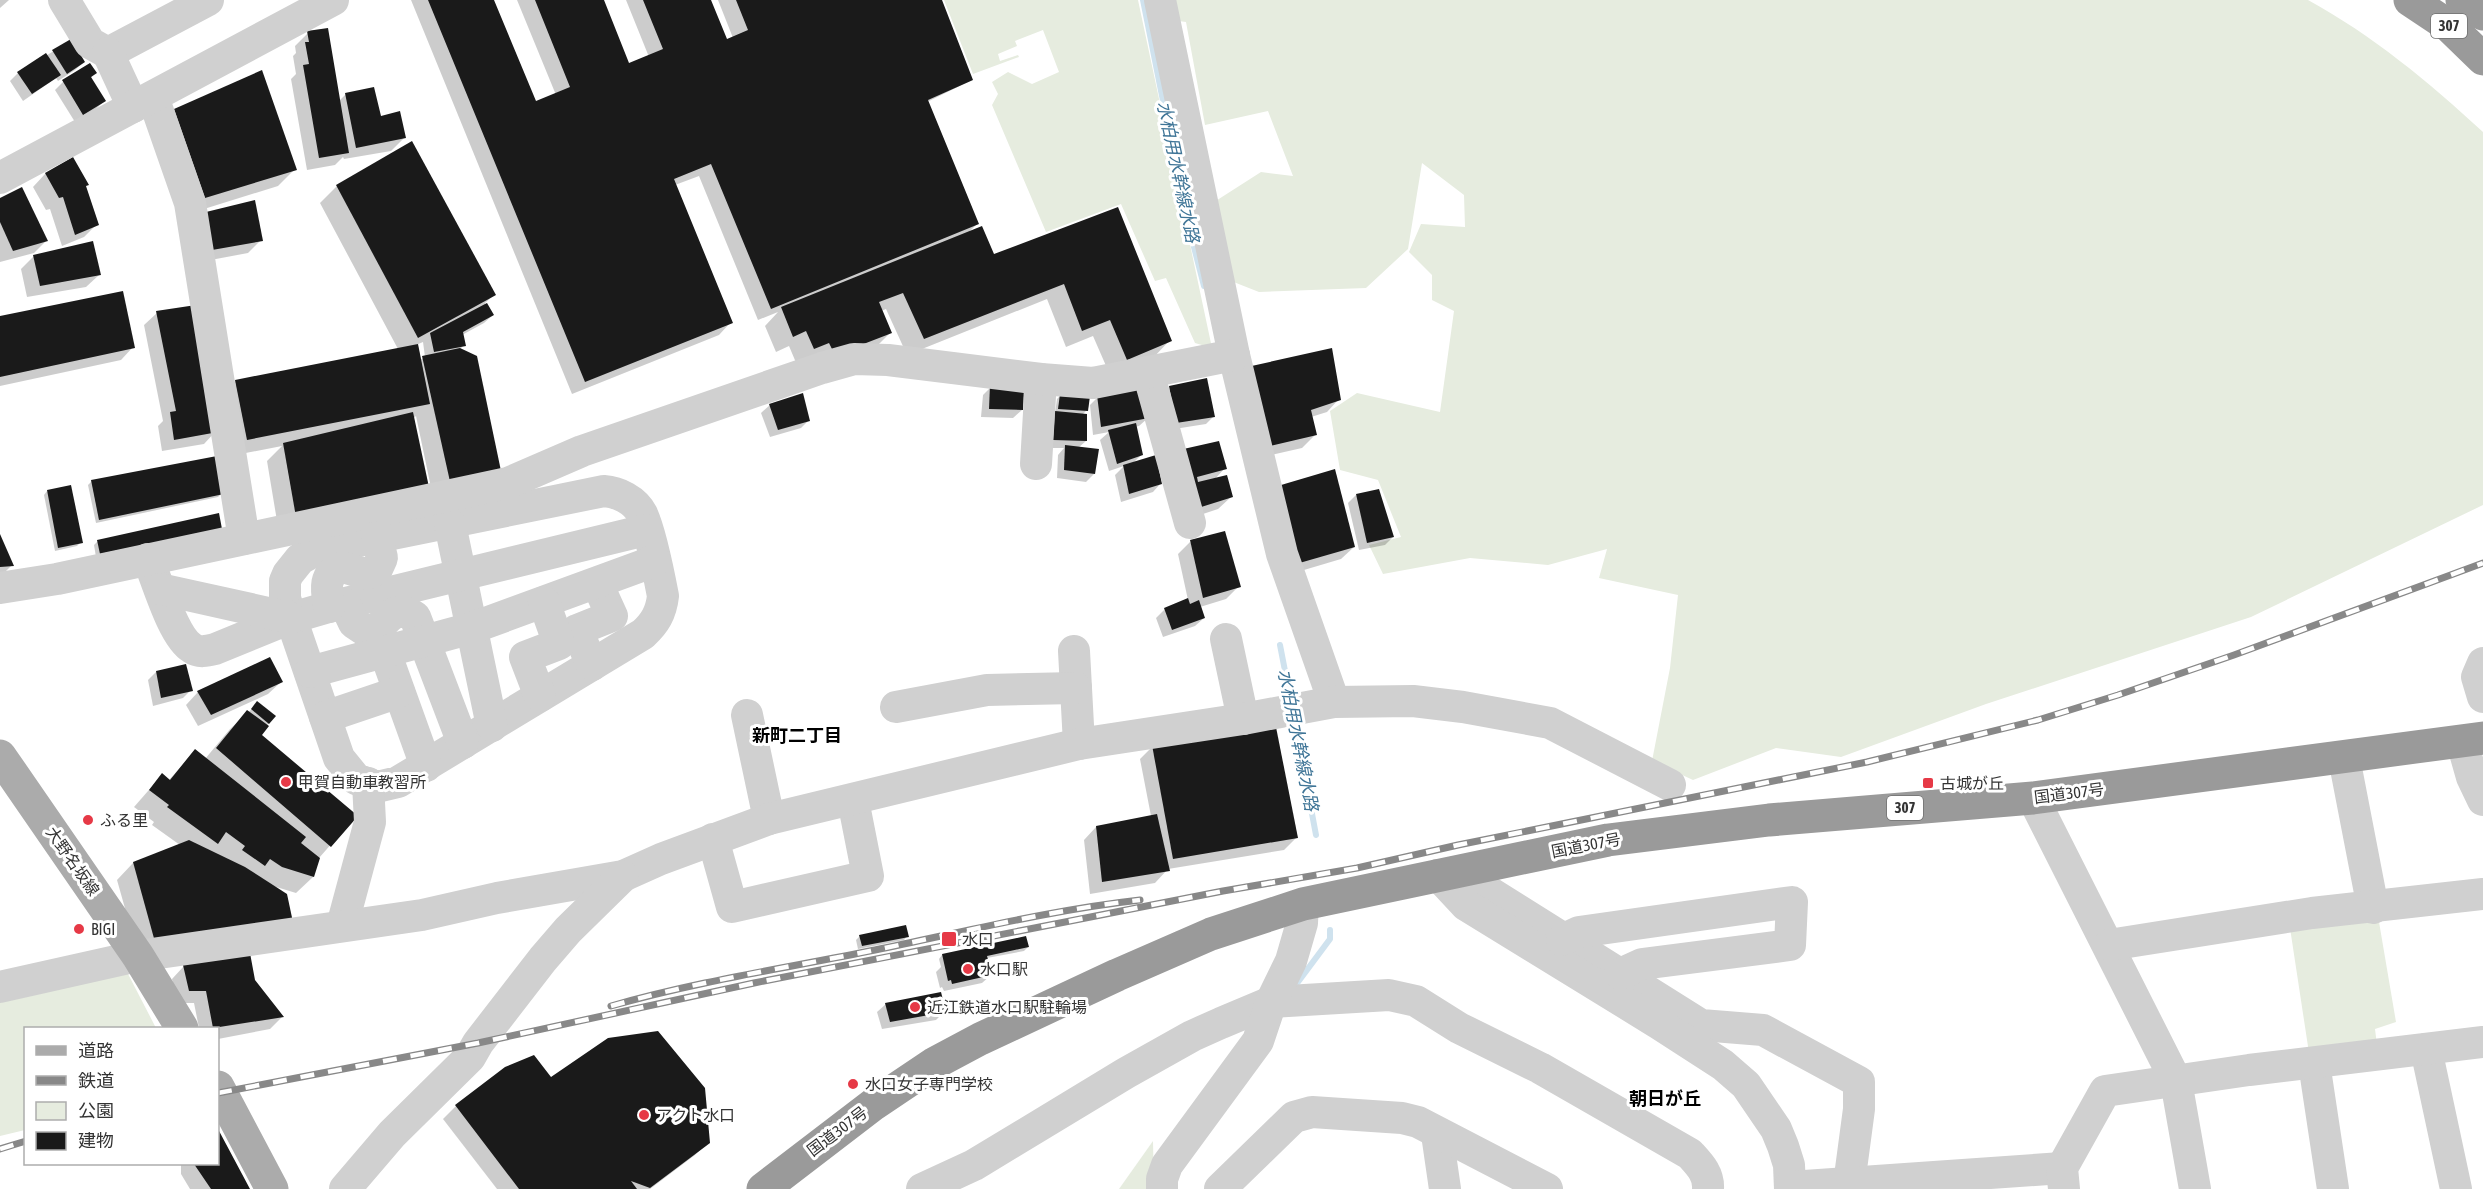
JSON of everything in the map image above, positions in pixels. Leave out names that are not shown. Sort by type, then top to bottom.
[{"type":"highway","name":"307","points":[[2410,0],[2449,26],[2483,59]]},
{"type":"highway","points":[[2462,0],[2483,14]]},
{"type":"highway","name":"国道307号","points":[[763,1189],[874,1104],[935,1063],[980,1039],[1210,934],[1303,903],[1608,840],[1769,820],[2033,798],[2472,740]]},
{"type":"main road","name":"大野名坂線","points":[[0,756],[138,956],[181,1027]]},
{"type":"main road","points":[[219,1089],[272,1189]]},
{"type":"street","points":[[64,0],[90,43],[108,53],[143,102],[190,203],[244,539]]},
{"type":"street","points":[[108,53],[208,0]]},
{"type":"street","points":[[1160,0],[1234,355],[1282,554],[1334,702]]},
{"type":"street","points":[[0,178],[332,1]]},
{"type":"street","points":[[0,588],[57,579],[508,483],[582,451],[822,368],[854,360],[888,360],[1041,379],[1093,382],[1234,355]]},
{"type":"street","points":[[1149,372],[1190,523]]},
{"type":"street","points":[[1036,464],[1041,379]]},
{"type":"street","points":[[603,491],[615,492],[634,504],[642,514],[663,596],[661,607],[652,626],[643,634],[426,766],[398,782],[377,787],[356,779],[339,758],[291,618],[285,598],[285,581],[292,567],[300,559],[318,549],[450,524],[603,491]]},
{"type":"street","points":[[450,524],[492,726]]},
{"type":"street","points":[[148,559],[183,640],[191,648],[202,652],[215,649],[291,618],[337,605],[646,530]]},
{"type":"street","points":[[377,537],[381,564],[372,573],[366,574],[343,567],[334,571],[326,584],[337,605],[354,623],[366,631],[378,629],[386,618],[396,611],[410,613],[418,622],[463,743]]},
{"type":"street","points":[[310,672],[472,628],[655,561]]},
{"type":"street","points":[[592,664],[577,630],[612,616],[597,583]]},
{"type":"street","points":[[160,589],[291,618]]},
{"type":"street","points":[[540,696],[525,657],[559,644],[544,602]]},
{"type":"street","points":[[1226,639],[1243,719]]},
{"type":"street","points":[[1074,651],[1079,744]]},
{"type":"street","points":[[385,652],[426,766]]},
{"type":"street","points":[[2483,663],[2477,677],[2483,697]]},
{"type":"street","points":[[896,707],[987,690],[1076,688]]},
{"type":"street","points":[[329,726],[360,696],[402,702]]},
{"type":"street","points":[[0,987],[138,956],[422,915],[497,898],[623,876],[769,819],[1079,744],[1243,719],[1334,702],[1413,701],[1463,707],[1550,723],[1670,785]]},
{"type":"street","points":[[329,726],[402,702]]},
{"type":"street","points":[[747,715],[769,819]]},
{"type":"street","points":[[2472,740],[2472,777],[2483,800]]},
{"type":"street","points":[[2344,758],[2373,908]]},
{"type":"street","points":[[342,926],[370,822],[368,783]]},
{"type":"street","points":[[2033,798],[2176,1081],[2195,1189]]},
{"type":"street","points":[[713,839],[732,907],[868,876],[853,800]]},
{"type":"street","points":[[1438,875],[1478,885],[1562,940],[1701,1025],[1763,1029],[1859,1082],[1859,1109],[1849,1184]]},
{"type":"street","points":[[1438,875],[1466,905],[1658,1023],[1723,1065],[1746,1085],[1776,1129],[1784,1146],[1789,1165],[1790,1188],[1849,1184],[2063,1178],[2105,1091],[2483,1042]]},
{"type":"street","points":[[345,1189],[392,1134],[470,1057],[478,1043],[543,959],[623,876]]},
{"type":"street","points":[[2109,945],[2312,913],[2483,894]]},
{"type":"street","points":[[1562,940],[1579,932],[1792,902],[1790,945],[1642,964],[1620,974]]},
{"type":"street","points":[[1162,1189],[1162,1179],[1167,1165],[1258,1041],[1271,1002],[1291,961],[1302,923],[1303,903]]},
{"type":"street","points":[[922,1189],[974,1165],[1192,1036],[1271,1002],[1389,994],[1416,1001],[1459,1028],[1540,1068],[1690,1154],[1704,1169],[1708,1189]]},
{"type":"street","points":[[2426,1049],[2456,1189]]},
{"type":"street","points":[[2314,1063],[2333,1189]]},
{"type":"street","points":[[1220,1189],[1294,1117],[1312,1112],[1402,1118],[1418,1122],[1437,1134],[1547,1189]]},
{"type":"street","points":[[1437,1134],[1446,1189]]},
{"type":"green space","points":[[944,0],[1138,0],[1212,348],[1195,343],[1166,278],[1155,281],[1121,204],[1046,232],[992,105],[998,94],[992,82],[1008,72],[1032,84],[1059,72],[1043,30],[1015,41],[1017,46],[998,54],[1000,61],[1018,55],[1019,57],[973,74]]},
{"type":"green space","points":[[1167,0],[2308,0],[2355,28],[2399,60],[2483,132],[2483,505],[2251,617],[1986,704],[1841,757],[1776,748],[1693,780],[1652,761],[1670,668],[1678,595],[1599,578],[1607,549],[1548,565],[1470,558],[1383,574],[1369,545],[1401,537],[1378,480],[1340,470],[1330,411],[1357,393],[1440,412],[1454,311],[1432,300],[1432,275],[1409,252],[1421,224],[1465,227],[1464,195],[1422,163],[1408,249],[1366,288],[1259,292],[1226,279],[1211,204],[1261,172],[1293,176],[1268,111],[1205,125],[1186,22],[1171,20]]},
{"type":"green space","points":[[2378,916],[2396,1022],[2375,1029],[2377,1045],[2309,1053],[2290,928]]},
{"type":"green space","points":[[127,972],[155,1027],[24,1027],[24,1130],[0,1136],[0,995]]},
{"type":"green space","points":[[1153,1141],[1154,1189],[1119,1189]]},
{"type":"building","points":[[428,0],[494,0],[536,101],[570,87],[535,0],[604,0],[629,63],[663,49],[643,0],[711,0],[727,39],[748,30],[736,0],[942,0],[973,80],[928,100],[979,224],[771,309],[711,164],[674,179],[733,323],[585,382]]},
{"type":"building","points":[[328,28],[349,153],[319,158],[303,65],[309,64],[305,42],[309,42],[307,31]]},
{"type":"building","points":[[71,39],[85,62],[67,74],[52,50]]},
{"type":"building","points":[[46,53],[61,75],[32,94],[17,72]]},
{"type":"building","points":[[90,63],[97,73],[91,77],[106,101],[83,115],[62,80]]},
{"type":"building","points":[[262,70],[297,170],[205,198],[174,109]]},
{"type":"building","points":[[374,87],[381,116],[400,111],[406,138],[356,148],[345,93]]},
{"type":"building","points":[[412,141],[496,295],[418,338],[336,185]]},
{"type":"building","points":[[73,157],[89,185],[86,186],[99,225],[75,235],[63,197],[59,198],[45,173]]},
{"type":"building","points":[[22,187],[48,241],[13,251],[0,222],[0,198]]},
{"type":"building","points":[[255,200],[263,241],[212,250],[206,212]]},
{"type":"building","points":[[1118,207],[1172,341],[1127,360],[1110,320],[1082,331],[1064,284],[924,339],[903,293],[879,302],[892,333],[835,355],[829,343],[814,349],[806,331],[793,337],[781,307],[982,226],[994,254]]},
{"type":"building","points":[[93,241],[101,275],[40,286],[33,255]]},
{"type":"building","points":[[123,291],[135,348],[0,377],[0,316]]},
{"type":"building","points":[[487,303],[494,315],[463,332],[466,346],[434,352],[430,333]]},
{"type":"building","points":[[196,305],[218,432],[174,440],[170,412],[176,411],[156,311]]},
{"type":"building","points":[[418,344],[430,404],[247,440],[235,380]]},
{"type":"building","points":[[460,348],[477,356],[501,471],[451,486],[422,356]]},
{"type":"building","points":[[1332,348],[1341,400],[1311,410],[1317,435],[1257,449],[1238,369]]},
{"type":"building","points":[[1207,378],[1215,417],[1176,423],[1169,386]]},
{"type":"building","points":[[990,385],[1024,387],[1023,410],[989,409]]},
{"type":"building","points":[[1140,386],[1149,418],[1101,427],[1097,395]]},
{"type":"building","points":[[803,393],[810,421],[778,430],[769,404]]},
{"type":"building","points":[[1060,394],[1090,396],[1088,411],[1058,409]]},
{"type":"building","points":[[1055,411],[1087,414],[1087,441],[1053,440]]},
{"type":"building","points":[[413,412],[430,492],[296,517],[283,443]]},
{"type":"building","points":[[1136,423],[1143,455],[1117,464],[1108,430]]},
{"type":"building","points":[[1219,441],[1227,469],[1197,477],[1198,482],[1227,475],[1233,497],[1198,508],[1179,450]]},
{"type":"building","points":[[1065,445],[1099,449],[1095,474],[1064,470]]},
{"type":"building","points":[[1156,455],[1162,484],[1129,494],[1123,465]]},
{"type":"building","points":[[217,456],[224,494],[99,520],[91,480]]},
{"type":"building","points":[[1335,469],[1355,547],[1289,566],[1271,488]]},
{"type":"building","points":[[71,485],[83,543],[58,548],[47,490]]},
{"type":"building","points":[[1379,489],[1394,537],[1367,543],[1356,494]]},
{"type":"building","points":[[219,513],[222,529],[100,554],[97,540]]},
{"type":"building","points":[[1225,531],[1241,587],[1203,598],[1190,540]]},
{"type":"building","points":[[0,534],[14,566],[0,567]]},
{"type":"building","points":[[1188,598],[1190,604],[1199,600],[1205,618],[1172,630],[1164,608]]},
{"type":"building","points":[[270,657],[283,682],[211,715],[197,691]]},
{"type":"building","points":[[186,664],[193,691],[161,698],[156,671]]},
{"type":"building","points":[[257,701],[276,716],[269,724],[251,709]]},
{"type":"building","name":"甲賀自動車教習所","points":[[247,710],[269,726],[262,735],[358,816],[331,847],[216,748]]},
{"type":"building","points":[[1275,722],[1298,838],[1173,859],[1152,745]]},
{"type":"building","points":[[195,749],[306,837],[301,843],[320,858],[314,877],[282,867],[270,859],[265,866],[242,850],[245,846],[226,832],[218,844],[167,807],[169,805],[149,790],[162,773],[170,780]]},
{"type":"building","points":[[1157,814],[1170,871],[1102,882],[1096,826]]},
{"type":"building","points":[[189,840],[245,867],[287,894],[294,927],[155,942],[133,862]]},
{"type":"building","points":[[906,925],[909,937],[862,946],[859,935]]},
{"type":"building","points":[[1026,936],[1029,947],[987,956],[992,975],[952,984],[951,980],[948,981],[942,954]]},
{"type":"building","points":[[250,953],[255,980],[284,1017],[213,1027],[206,991],[189,991],[183,965]]},
{"type":"building","name":"近江鉄道水口駅駐輪場","points":[[941,992],[946,1012],[890,1022],[885,1003]]},
{"type":"building","points":[[658,1031],[705,1088],[710,1143],[650,1188],[631,1181],[637,1189],[519,1189],[455,1105],[505,1067],[534,1055],[551,1077],[608,1038]]},
{"type":"building","points":[[219,1131],[250,1189],[211,1189],[195,1165],[219,1165]]},
{"type":"waterway","name":"水柏用水幹線水路","points":[[1143,0],[1185,212],[1204,286]]},
{"type":"waterway","name":"水柏用水幹線水路","points":[[1280,645],[1291,702]]},
{"type":"waterway","name":"水柏用水幹線水路","points":[[1294,718],[1316,835]]},
{"type":"waterway","points":[[1298,982],[1330,939],[1330,930]]},
{"type":"railway","points":[[219,1093],[478,1043],[754,983],[1223,891],[1357,868],[1458,845],[1867,762],[2038,720],[2118,695],[2234,655],[2483,563]]},
{"type":"railway","points":[[611,1006],[709,982],[1007,922],[1073,909],[1140,900]]},
{"type":"railway","points":[[0,1149],[24,1142]]},
{"type":"place","name":"甲賀自動車教習所","points":[[286,782]]},
{"type":"place","name":"古城が丘","points":[[1928,783]]},
{"type":"place","name":"ふる里","points":[[88,820]]},
{"type":"place","name":"BIGI","points":[[79,929]]},
{"type":"place","name":"水口","points":[[949,939]]},
{"type":"place","name":"水口駅","points":[[968,969]]},
{"type":"place","name":"近江鉄道水口駅駐輪場","points":[[915,1007]]},
{"type":"place","name":"水口女子専門学校","points":[[853,1084]]},
{"type":"place","name":"アクト水口","points":[[644,1115]]},
{"type":"district","name":"新町二丁目","points":[[797,736]]},
{"type":"district","name":"朝日が丘","points":[[1665,1099]]}]
